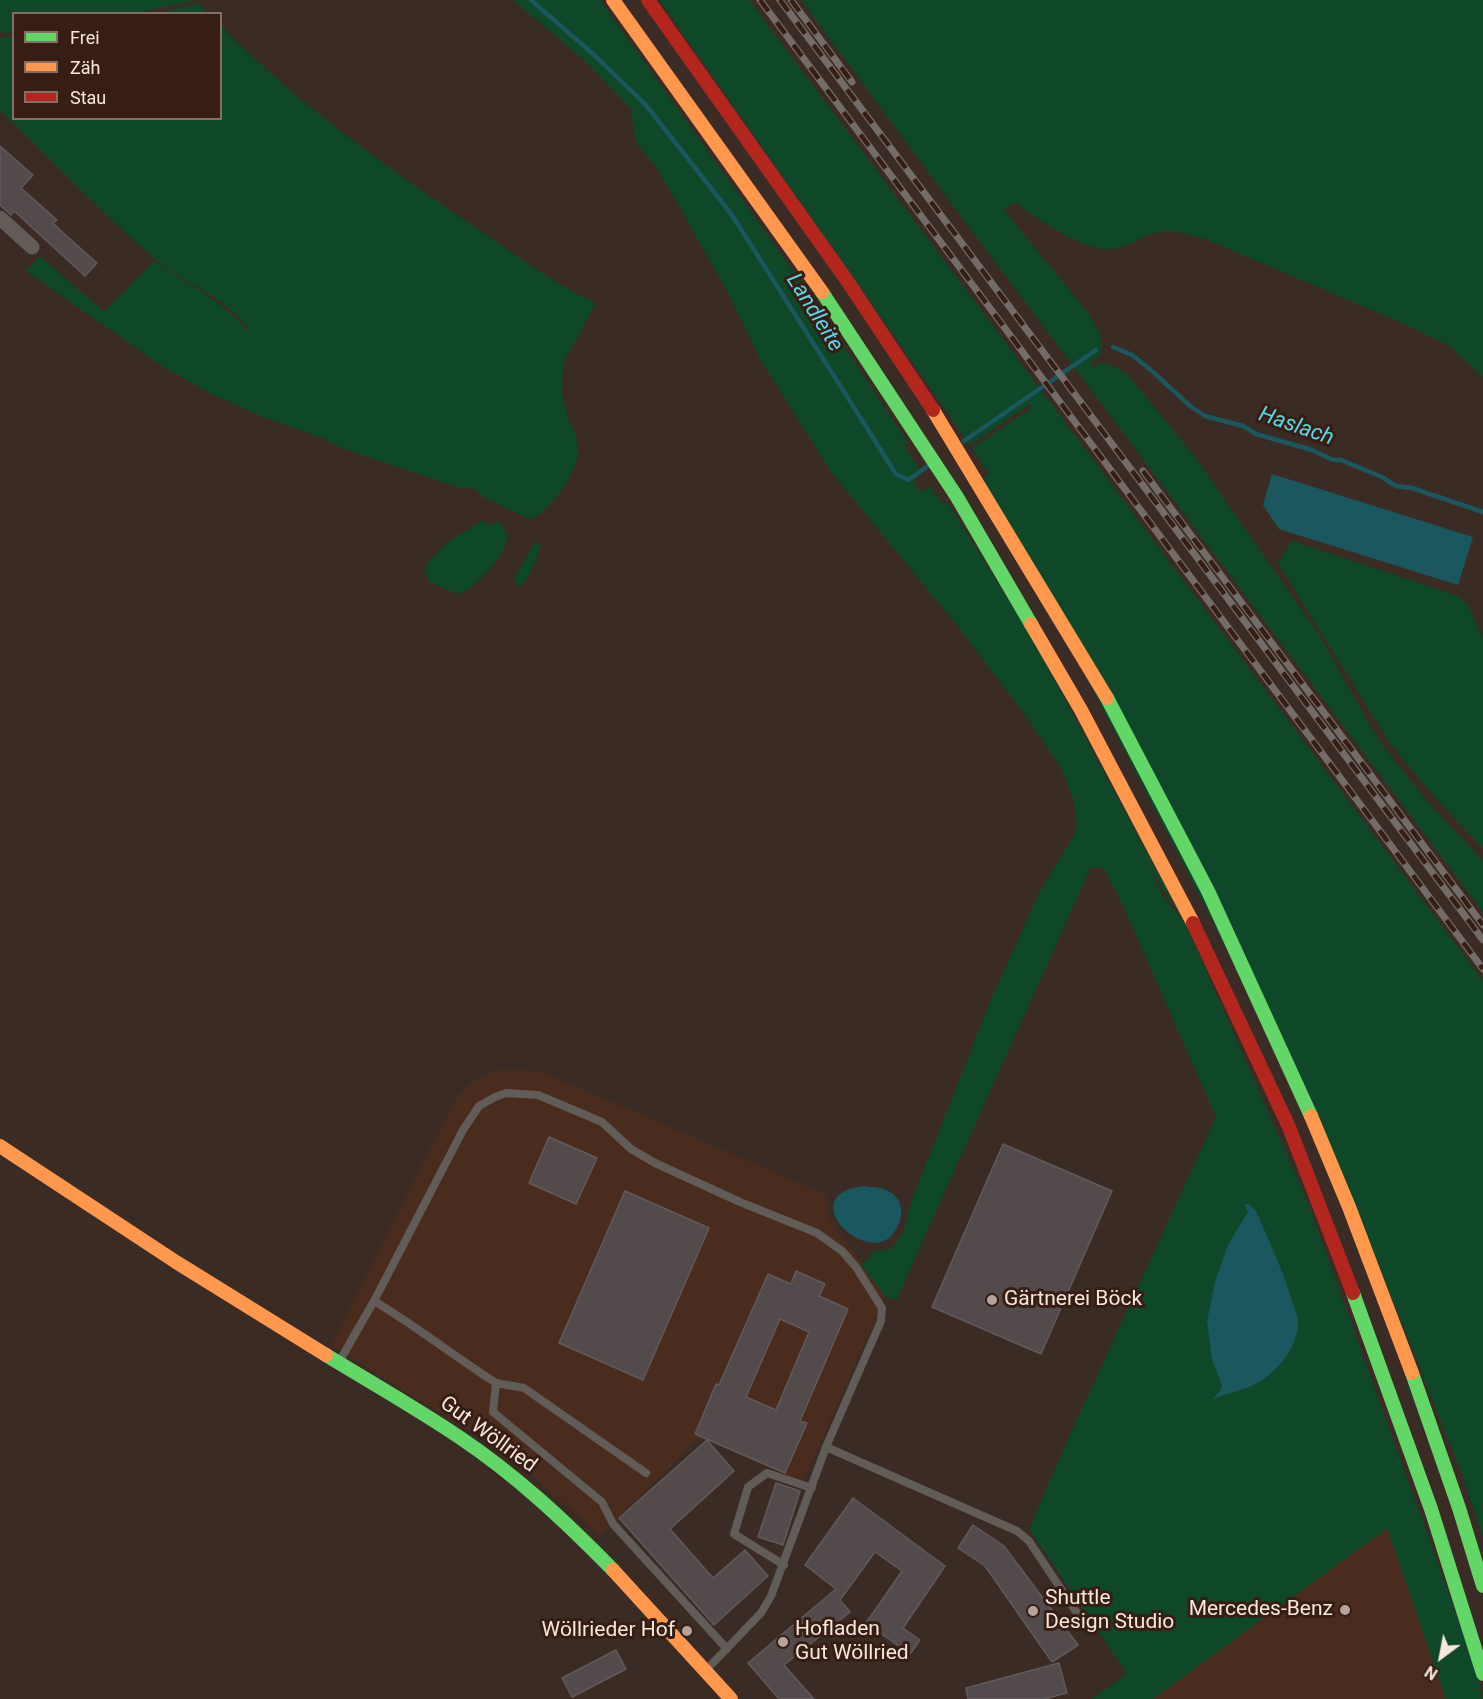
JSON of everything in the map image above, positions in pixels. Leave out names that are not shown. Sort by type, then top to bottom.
[{"type":"main road","points":[[613,0],[830,303],[918,435],[1082,710],[1184,903],[1289,1127],[1388,1384],[1431,1509],[1483,1674]]},
{"type":"main road","points":[[648,0],[848,282],[939,419],[980,483],[1104,692],[1208,891],[1310,1113],[1409,1365],[1459,1508],[1483,1586]]},
{"type":"main road","name":"Gut Wöllried","points":[[0,1146],[176,1262],[459,1437],[541,1501],[615,1571],[731,1699]]},
{"type":"street","points":[[0,218],[32,247]]},
{"type":"lane","points":[[339,1362],[374,1301],[463,1130],[479,1106],[506,1093],[538,1095],[602,1122],[631,1149],[656,1163],[740,1202],[817,1233],[842,1251],[856,1267],[882,1308],[881,1321],[826,1447],[771,1596],[761,1613],[706,1670]]},
{"type":"lane","points":[[374,1301],[407,1320],[454,1356],[496,1383],[524,1388],[646,1473]]},
{"type":"lane","points":[[496,1383],[493,1412],[602,1502],[613,1524],[728,1649]]},
{"type":"lane","points":[[826,1447],[1017,1532],[1029,1541],[1083,1622]]},
{"type":"lane","points":[[784,1565],[734,1534],[748,1487],[767,1473],[812,1488]]},
{"type":"shaded area","points":[[514,1069],[547,1074],[827,1195],[828,1216],[885,1296],[803,1483],[700,1437],[600,1535],[511,1457],[331,1345],[456,1098],[473,1082],[494,1071]]},
{"type":"shaded area","name":"Mercedes-Benz","points":[[1387,1528],[1446,1699],[1153,1699]]},
{"type":"green space","points":[[0,0],[196,0],[142,12],[12,12],[12,32],[0,33]]},
{"type":"green space","points":[[513,0],[600,0],[815,302],[908,443],[904,446],[923,474],[913,480],[920,492],[931,487],[943,505],[947,502],[1031,636],[1187,927],[1308,1203],[1470,1653],[1483,1699],[1446,1699],[1387,1528],[1153,1699],[1092,1699],[1127,1674],[1029,1529],[1216,1117],[1120,899],[1104,869],[1091,867],[896,1300],[885,1296],[861,1265],[874,1251],[891,1249],[903,1233],[912,1199],[992,997],[1040,891],[1074,835],[1077,823],[1074,802],[1061,768],[1024,714],[959,628],[831,472],[760,359],[727,291],[675,199],[656,167],[637,144],[631,114],[633,111],[587,63]],"holes":[[[1146,863],[1183,920],[1165,899]]]},
{"type":"green space","points":[[659,0],[749,0],[1483,981],[1483,1537],[1460,1469],[1337,1162],[983,477],[989,473],[972,448],[1033,407],[1030,404],[970,445]]},
{"type":"green space","points":[[801,0],[1483,0],[1483,377],[1448,345],[1407,325],[1208,240],[1167,231],[1153,233],[1121,247],[1098,248],[1060,232],[1014,202],[1004,210],[1094,323],[1102,341],[1102,347],[1098,357],[1089,363],[1093,367],[1099,363],[1112,365],[1128,375],[1195,457],[1319,635],[1372,729],[1387,751],[1427,801],[1483,861],[1483,912],[968,226]]},
{"type":"green space","points":[[198,3],[207,12],[163,12]]},
{"type":"green space","points":[[222,27],[279,81],[374,156],[533,267],[596,303],[563,363],[562,394],[569,423],[572,424],[576,438],[578,453],[573,471],[554,499],[532,519],[527,518],[483,497],[474,488],[460,488],[342,448],[338,444],[336,446],[325,439],[261,416],[209,393],[162,366],[26,271],[40,256],[104,312],[154,261],[215,301],[238,320],[247,331],[249,330],[229,308],[155,259],[0,110],[0,38],[12,36],[12,120],[222,120]]},
{"type":"green space","points":[[482,521],[490,525],[500,521],[508,535],[502,552],[482,578],[458,594],[429,582],[424,569],[442,547]]},
{"type":"green space","points":[[1292,541],[1456,595],[1468,605],[1483,639],[1483,849],[1430,792],[1389,742],[1278,563]]},
{"type":"green space","points":[[535,542],[541,544],[536,560],[523,585],[516,585],[514,578]]},
{"type":"water","points":[[1272,474],[1473,537],[1458,585],[1279,529],[1263,505]]},
{"type":"water","points":[[863,1186],[886,1190],[893,1194],[900,1205],[899,1224],[891,1236],[881,1242],[869,1242],[857,1238],[837,1220],[833,1210],[835,1199],[845,1191]]},
{"type":"water","points":[[1245,1204],[1249,1204],[1256,1211],[1280,1267],[1297,1315],[1297,1332],[1286,1357],[1266,1377],[1248,1387],[1212,1400],[1221,1390],[1222,1385],[1212,1359],[1207,1321],[1216,1278],[1229,1243],[1248,1212]]},
{"type":"building","points":[[0,146],[33,175],[21,188],[57,220],[53,223],[97,263],[85,276],[14,211],[11,215],[0,205]]},
{"type":"building","points":[[549,1137],[597,1158],[576,1204],[529,1183]]},
{"type":"building","points":[[1003,1144],[1112,1191],[1041,1354],[932,1307]]},
{"type":"building","points":[[625,1191],[709,1228],[643,1380],[559,1343]]},
{"type":"building","points":[[796,1271],[825,1284],[819,1296],[848,1309],[800,1421],[807,1423],[785,1473],[695,1434],[768,1274],[791,1284]],"holes":[[[780,1319],[809,1332],[776,1410],[746,1397]]]},
{"type":"building","points":[[707,1440],[734,1471],[670,1529],[713,1578],[745,1550],[768,1576],[714,1625],[619,1518]]},
{"type":"building","points":[[776,1483],[800,1491],[783,1545],[758,1537]]},
{"type":"building","points":[[853,1498],[945,1566],[903,1628],[920,1640],[910,1654],[866,1623],[902,1571],[875,1552],[840,1600],[850,1612],[784,1665],[814,1699],[779,1699],[748,1663],[836,1589],[805,1565]]},
{"type":"building","points":[[973,1525],[1004,1546],[1078,1645],[1052,1662],[985,1566],[958,1548]]},
{"type":"building","points":[[616,1650],[626,1669],[572,1697],[562,1678]]},
{"type":"building","points":[[1059,1663],[1067,1693],[1044,1699],[968,1699],[966,1688]]},
{"type":"waterway","name":"Landleite","points":[[531,0],[593,54],[645,104],[732,215],[896,474],[908,480],[928,466]]},
{"type":"waterway","name":"Haslach","points":[[1113,347],[1132,355],[1190,406],[1205,416],[1243,426],[1256,434],[1312,450],[1333,460],[1341,460],[1382,477],[1396,486],[1412,488],[1483,512]]},
{"type":"waterway","name":"Landleite","points":[[964,441],[1096,350]]},
{"type":"railway","points":[[760,0],[1483,969]]},
{"type":"railway","points":[[780,0],[1483,940]]},
{"type":"railway","points":[[791,0],[852,82]]},
{"type":"railway","points":[[1143,471],[1483,925]]},
{"type":"traffic: fast","points":[[822,292],[957,497],[1031,624]]},
{"type":"traffic: fast","points":[[1107,698],[1208,891],[1311,1116]]},
{"type":"traffic: fast","points":[[1353,1293],[1431,1509],[1483,1674]]},
{"type":"traffic: fast","points":[[326,1355],[480,1452],[539,1499],[613,1570]]},
{"type":"traffic: fast","points":[[1412,1373],[1459,1508],[1483,1586]]},
{"type":"traffic: slow","points":[[613,0],[822,292]]},
{"type":"traffic: slow","points":[[933,410],[1107,698]]},
{"type":"traffic: slow","points":[[1031,624],[1081,710],[1193,923]]},
{"type":"traffic: slow","points":[[1311,1116],[1349,1207],[1412,1373]]},
{"type":"traffic: slow","points":[[0,1146],[176,1262],[326,1355]]},
{"type":"traffic: slow","points":[[613,1570],[731,1699]]},
{"type":"traffic: jam","points":[[648,0],[848,282],[933,410]]},
{"type":"traffic: jam","points":[[1193,923],[1289,1127],[1353,1293]]},
{"type":"place","name":"Gärtnerei Böck","points":[[992,1300]]},
{"type":"place","name":"Mercedes-Benz","points":[[1345,1610]]},
{"type":"place","name":"Shuttle Design Studio","points":[[1033,1611]]},
{"type":"place","name":"Wöllrieder Hof","points":[[687,1631]]},
{"type":"place","name":"Hofladen Gut Wöllried","points":[[783,1642]]}]
